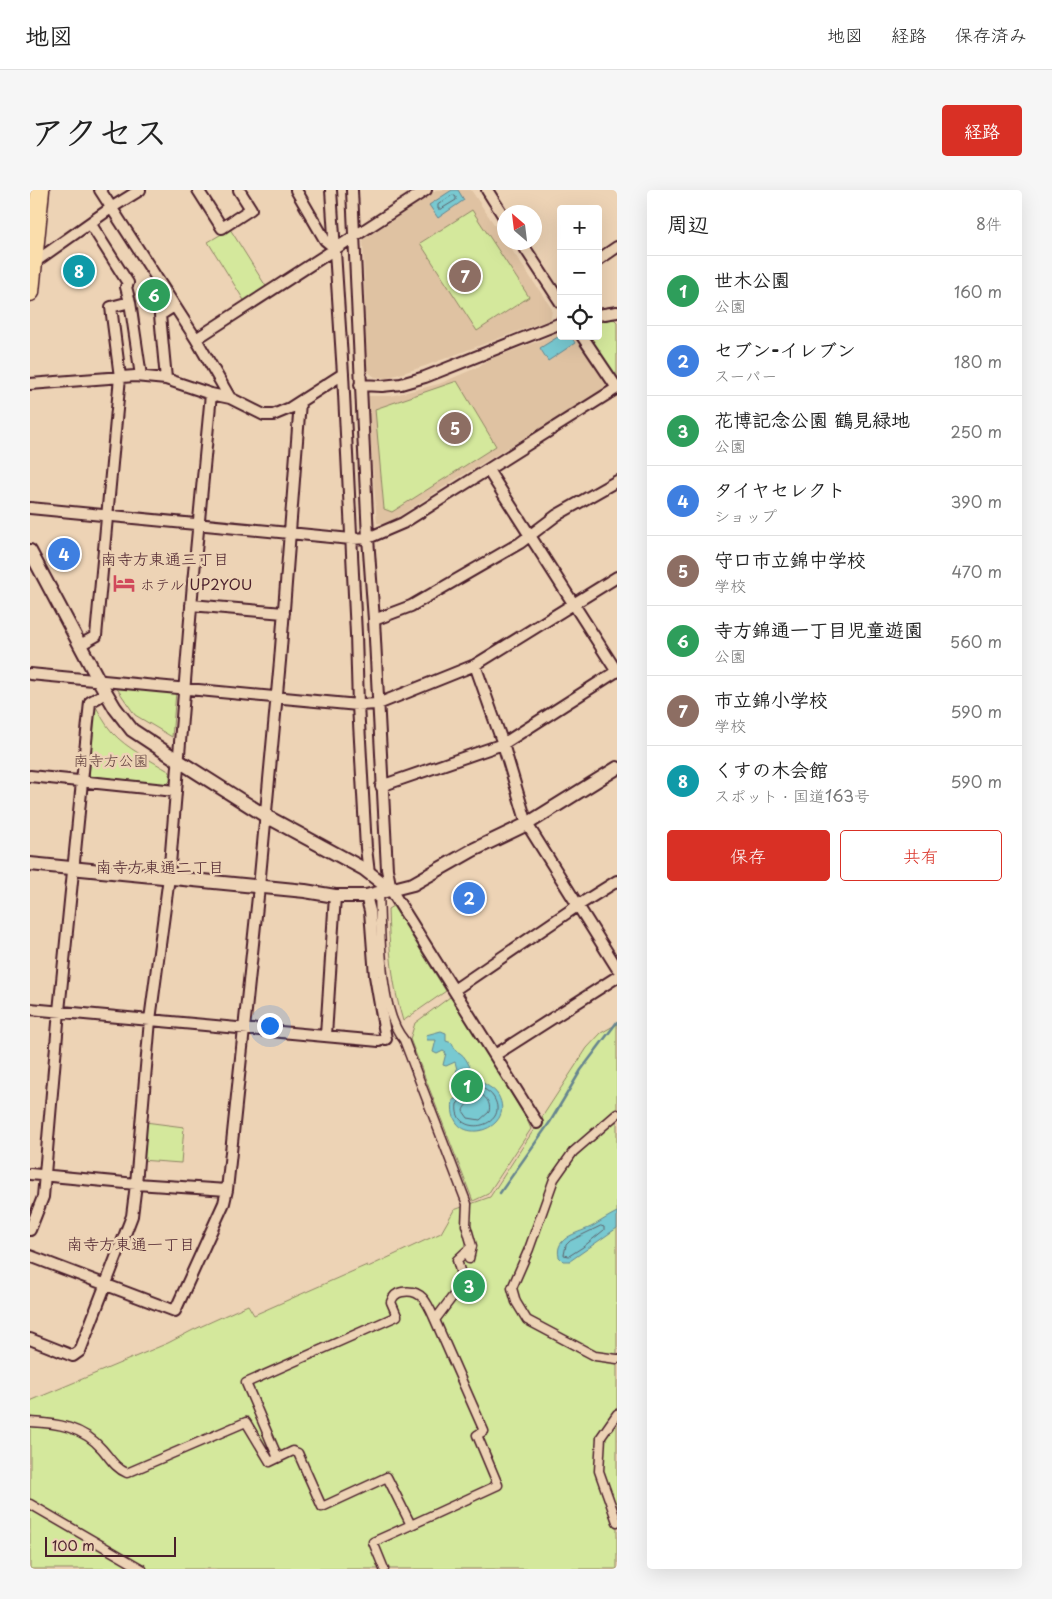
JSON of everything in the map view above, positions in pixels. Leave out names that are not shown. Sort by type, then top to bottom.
[{"type":"highway","points":[[30,292],[40,190]]},
{"type":"street","points":[[100,190],[196,339],[230,398]]},
{"type":"street","points":[[32,264],[111,208],[140,190]]},
{"type":"street","points":[[198,190],[222,228],[251,209],[239,190]]},
{"type":"street","points":[[296,190],[325,240],[336,249]]},
{"type":"street","points":[[331,190],[343,374],[358,705],[369,873]]},
{"type":"street","points":[[352,190],[360,385],[387,869],[383,973],[390,1011],[397,1032],[404,1040],[467,1204],[466,1225],[472,1246],[469,1259]]},
{"type":"street","points":[[196,339],[426,190]]},
{"type":"street","points":[[487,190],[497,206]]},
{"type":"street","points":[[90,223],[128,283],[126,287],[141,376]]},
{"type":"street","points":[[602,257],[617,247]]},
{"type":"street","points":[[527,250],[557,289]]},
{"type":"street","points":[[80,645],[96,636],[108,516],[120,377],[111,307],[130,302]]},
{"type":"street","points":[[166,379],[160,315],[174,306]]},
{"type":"street","points":[[602,314],[617,312]]},
{"type":"street","points":[[360,385],[382,386],[401,384],[557,325]]},
{"type":"street","points":[[30,508],[290,534],[351,539],[368,538],[403,523],[617,388],[585,340]]},
{"type":"street","points":[[30,384],[141,376],[166,379],[211,394],[230,398],[264,415],[273,415],[290,408],[343,374]]},
{"type":"street","points":[[30,1339],[73,1356],[80,1351],[132,1216],[150,1020],[169,877],[191,605],[211,394]]},
{"type":"street","points":[[30,1256],[175,1311],[224,1203],[227,1190],[259,886],[284,613],[300,402]]},
{"type":"street","points":[[382,786],[504,744],[617,671],[488,470]]},
{"type":"street","points":[[374,620],[411,606],[530,537],[558,515],[617,481]]},
{"type":"street","points":[[30,551],[98,680],[115,708],[132,730],[264,815],[369,873],[385,891],[454,990],[537,1123]]},
{"type":"street","points":[[30,674],[358,705],[378,704],[475,666],[617,577]]},
{"type":"street","points":[[191,605],[284,613]]},
{"type":"street","points":[[475,666],[504,744],[528,824],[617,968]]},
{"type":"street","points":[[30,1230],[43,1197],[59,1011],[90,702],[106,693]]},
{"type":"street","points":[[30,864],[259,886],[335,896],[366,896],[413,884],[473,850],[528,824],[617,768]]},
{"type":"street","points":[[30,776],[175,791]]},
{"type":"street","points":[[454,990],[617,881]]},
{"type":"street","points":[[326,1035],[335,896]]},
{"type":"street","points":[[30,1009],[382,1040],[370,911],[366,896]]},
{"type":"street","points":[[495,1056],[617,977]]},
{"type":"street","points":[[617,1114],[573,1152],[554,1178],[529,1249],[512,1288],[516,1302],[527,1320],[596,1356],[617,1359]]},
{"type":"street","points":[[30,1174],[227,1190]]},
{"type":"street","points":[[435,1320],[461,1286],[462,1278],[457,1260],[472,1246]]},
{"type":"street","points":[[278,1458],[246,1383],[397,1316],[391,1302],[393,1296],[398,1293],[410,1291],[420,1295],[427,1302],[484,1431],[477,1435],[498,1485],[373,1542],[384,1569]]},
{"type":"street","points":[[617,1414],[601,1437],[600,1471],[617,1522]]},
{"type":"street","points":[[30,1422],[76,1428],[100,1446],[118,1470],[127,1473],[246,1422],[270,1462],[294,1451],[298,1453],[322,1507],[387,1477],[411,1525]]},
{"type":"street","points":[[30,1504],[142,1569]]},
{"type":"shaded area","points":[[436,190],[471,190],[497,229],[497,250],[512,250],[552,309],[551,319],[425,366],[387,378],[375,377],[367,371],[363,240]]},
{"type":"shaded area","points":[[557,332],[557,340],[579,340],[608,387],[456,479],[387,524],[377,523],[367,396],[391,396],[439,384],[476,368],[493,358],[544,339]]},
{"type":"green space","points":[[472,210],[529,297],[477,331],[420,243]]},
{"type":"green space","points":[[230,229],[267,288],[245,302],[208,242]]},
{"type":"green space","points":[[159,286],[165,297],[145,308],[143,294]]},
{"type":"green space","points":[[614,319],[617,322],[617,379],[592,340],[602,340],[602,321]]},
{"type":"green space","points":[[457,381],[496,446],[392,512],[384,509],[375,409]]},
{"type":"green space","points":[[116,687],[176,692],[172,737],[135,715]]},
{"type":"green space","name":"南寺方公園","points":[[95,705],[107,726],[118,738],[132,749],[170,772],[170,781],[167,784],[89,776]]},
{"type":"green space","points":[[393,906],[446,991],[403,1021],[396,994],[390,952],[388,909]]},
{"type":"green space","points":[[450,997],[453,997],[531,1129],[488,1194],[473,1201],[410,1039],[415,1023]]},
{"type":"green space","points":[[617,1024],[617,1569],[30,1569],[30,1401],[168,1343],[248,1305],[254,1315],[367,1265],[368,1267],[441,1233],[454,1210],[490,1197],[587,1048],[601,1033]]},
{"type":"green space","points":[[145,1122],[184,1127],[181,1163],[140,1160]]},
{"type":"water","points":[[452,190],[458,190],[464,200],[438,218],[429,205]]},
{"type":"water","points":[[557,337],[557,340],[573,340],[575,343],[548,361],[540,348]]},
{"type":"water","points":[[441,1031],[446,1033],[446,1041],[452,1043],[456,1051],[466,1059],[474,1075],[498,1095],[502,1108],[499,1119],[491,1126],[469,1131],[460,1126],[453,1116],[453,1100],[459,1097],[459,1092],[454,1084],[457,1069],[455,1062],[446,1066],[443,1065],[446,1053],[443,1051],[437,1054],[433,1052],[436,1040],[427,1040],[426,1035]]},
{"type":"water","points":[[617,1212],[617,1228],[570,1261],[563,1261],[559,1257],[558,1250],[560,1244],[569,1236],[593,1226]]},
{"type":"waterway","points":[[500,1193],[550,1122],[581,1070],[617,1022]]},
{"type":"place","name":"くすの木会館","points":[[79,271]]},
{"type":"place","name":"市立錦小学校","points":[[465,276]]},
{"type":"place","name":"寺方錦通一丁目児童遊園","points":[[154,295]]},
{"type":"place","name":"守口市立錦中学校","points":[[455,428]]},
{"type":"place","name":"タイヤセレクト","points":[[64,554]]},
{"type":"place","name":"ホテル UP2YOU","points":[[124,583]]},
{"type":"place","name":"セブン-イレブン","points":[[469,898]]},
{"type":"place","name":"世木公園","points":[[467,1086]]},
{"type":"place","name":"花博記念公園 鶴見緑地","points":[[469,1286]]},
{"type":"district","name":"南寺方東通三丁目","points":[[165,558]]},
{"type":"district","name":"南寺方東通二丁目","points":[[160,866]]},
{"type":"district","name":"南寺方東通一丁目","points":[[131,1243]]}]
